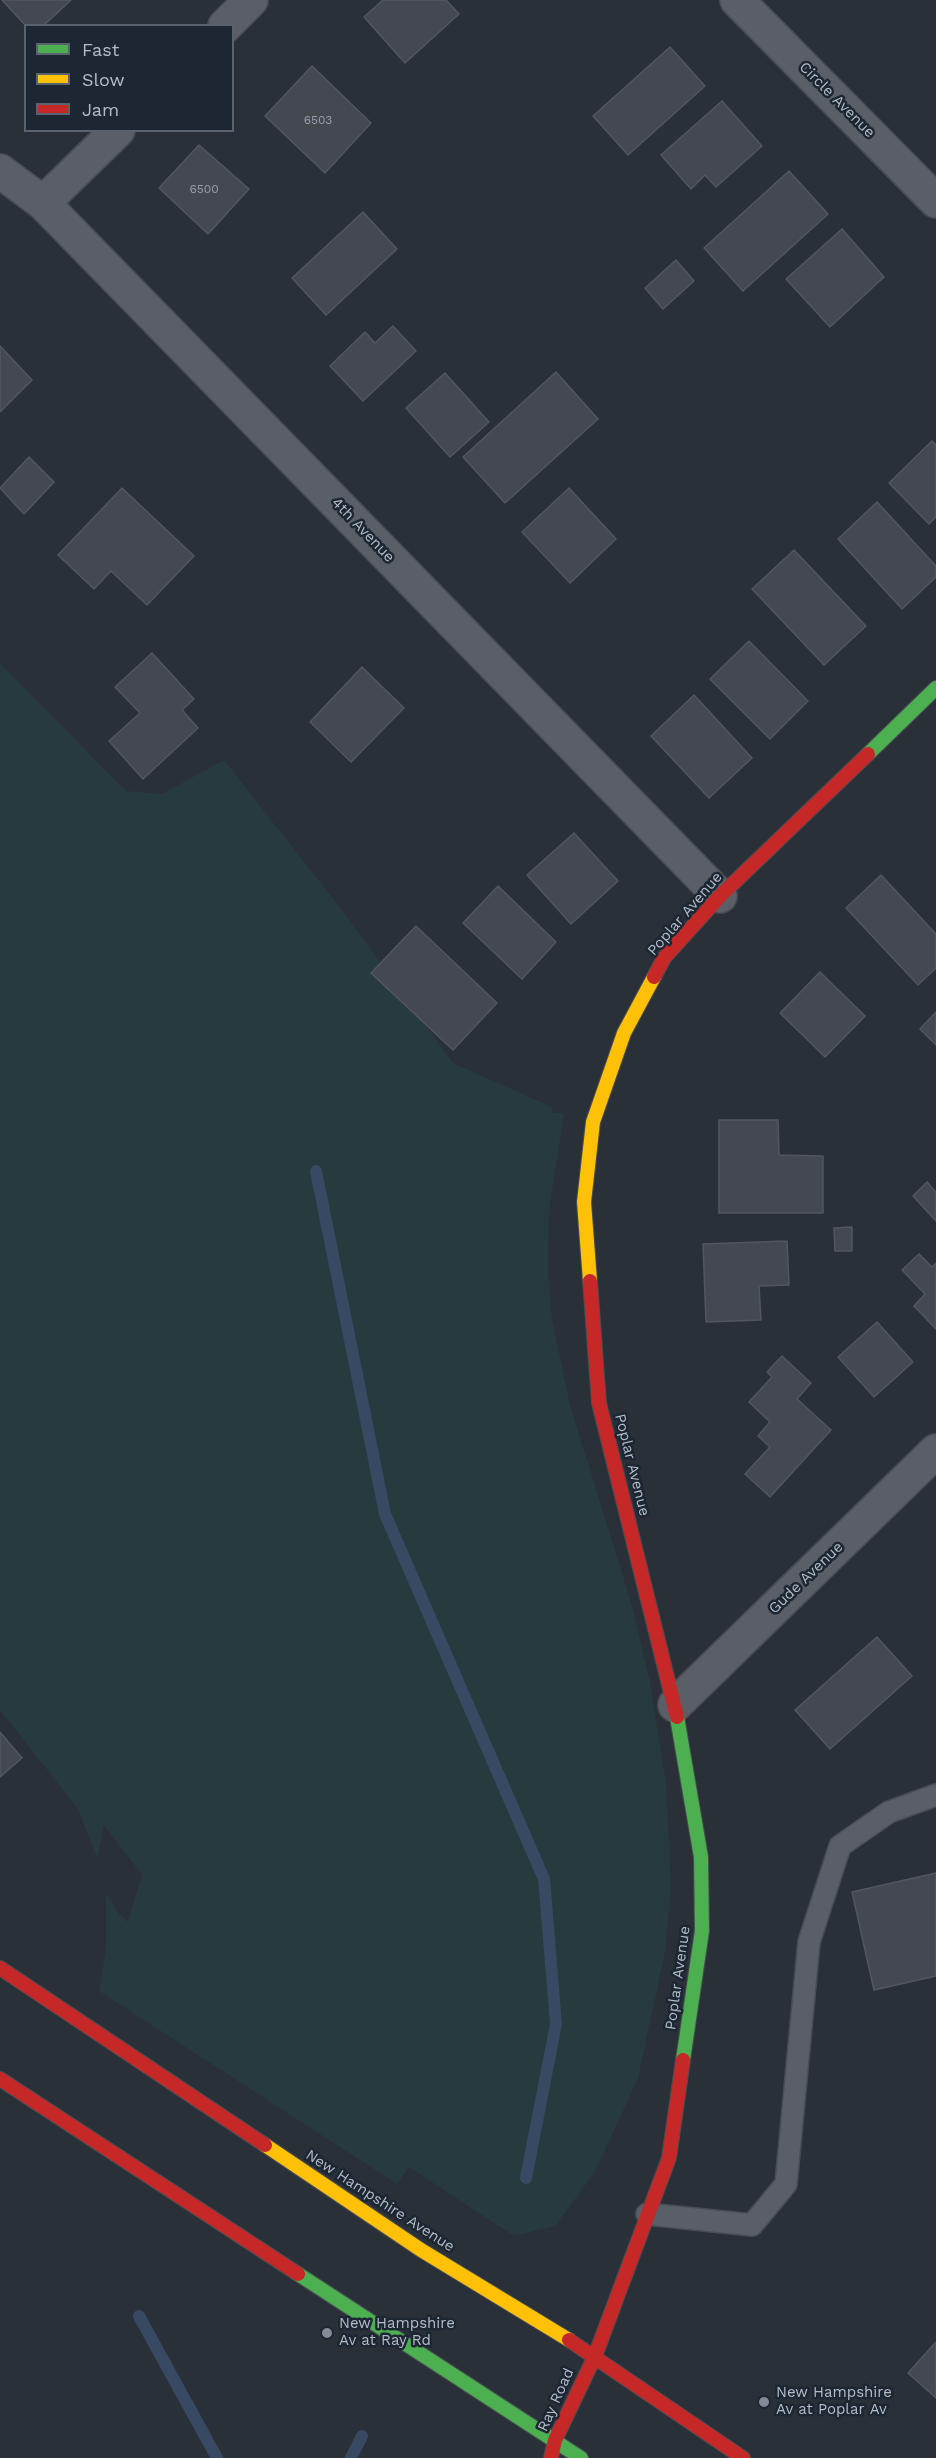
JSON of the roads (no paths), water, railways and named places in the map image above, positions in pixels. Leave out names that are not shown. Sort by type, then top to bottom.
[{"type":"street","points":[[227,24],[251,0]]},
{"type":"street","name":"Circle Avenue","points":[[737,0],[936,201]]},
{"type":"street","points":[[43,203],[115,132]]},
{"type":"street","name":"4th Avenue","points":[[0,171],[43,203],[720,896]]},
{"type":"street","name":"Poplar Avenue","points":[[595,2356],[669,2158],[702,1931],[701,1857],[675,1705],[599,1403],[584,1202],[593,1122],[624,1034],[664,958],[720,896],[936,688]]},
{"type":"street","name":"Gude Avenue","points":[[675,1705],[936,1451]]},
{"type":"street","name":"New Hampshire Avenue","points":[[0,1968],[421,2250],[595,2356],[743,2458]]},
{"type":"street","points":[[0,2079],[581,2458]]},
{"type":"street","name":"Ray Road","points":[[551,2458],[555,2440],[595,2356]]},
{"type":"lane","points":[[647,2214],[752,2225],[786,2184],[809,1942],[840,1846],[889,1812],[936,1795]]},
{"type":"waterway","points":[[316,1171],[385,1514],[544,1879],[556,2024],[526,2178]]},
{"type":"waterway","points":[[139,2316],[217,2458]]},
{"type":"waterway","points":[[351,2458],[362,2436]]},
{"type":"place","name":"New Hampshire Av at Ray Rd","points":[[327,2333]]},
{"type":"place","name":"New Hampshire Av at Poplar Av","points":[[764,2402]]}]
